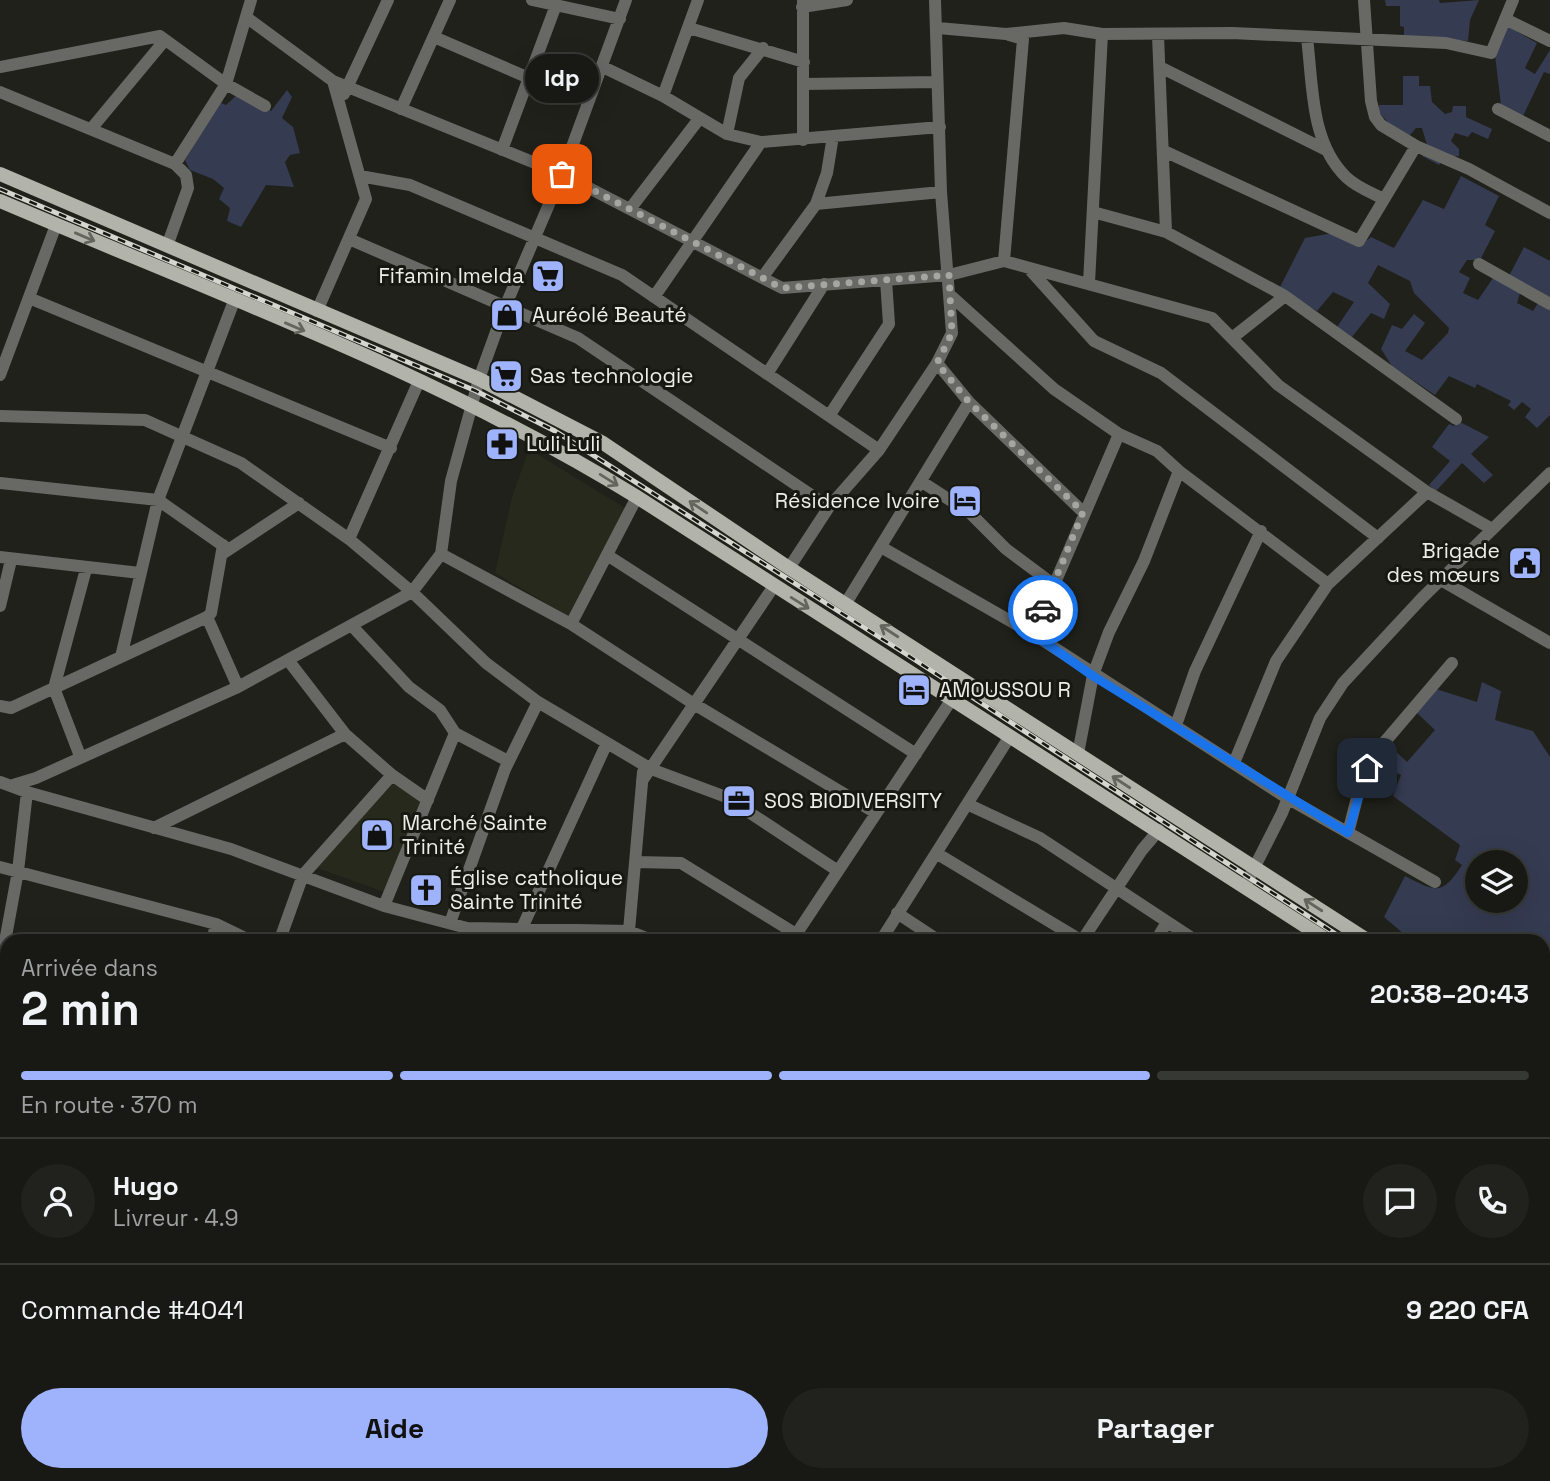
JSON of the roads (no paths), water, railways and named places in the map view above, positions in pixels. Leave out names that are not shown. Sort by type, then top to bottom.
[{"type":"main road","points":[[0,174],[479,379],[603,443],[789,568],[1356,934]]},
{"type":"main road","points":[[0,201],[419,381],[548,443],[1153,826],[1318,934]]},
{"type":"main road","points":[[437,390],[447,366]]},
{"type":"main road","points":[[900,666],[911,646]]},
{"type":"main road","points":[[1153,826],[1157,805]]},
{"type":"street","points":[[175,164],[226,84],[251,0]]},
{"type":"street","points":[[339,104],[388,0]]},
{"type":"street","points":[[401,109],[450,0]]},
{"type":"street","points":[[532,0],[620,19]]},
{"type":"street","points":[[13,785],[36,778],[238,687],[412,592],[441,554],[451,481],[479,379],[505,307],[562,174],[626,0]]},
{"type":"street","points":[[663,96],[698,0]]},
{"type":"street","points":[[803,140],[805,84],[802,4],[847,0]]},
{"type":"street","points":[[789,568],[829,507],[879,450],[937,363],[952,333],[941,191],[938,28],[935,0]]},
{"type":"street","points":[[1364,0],[1371,101],[1375,117],[1416,146],[1468,169],[1550,214]]},
{"type":"street","points":[[938,28],[1006,34],[1065,28],[1102,34],[1232,33],[1446,43],[1491,53],[1513,0]]},
{"type":"street","points":[[502,150],[556,5]]},
{"type":"street","points":[[246,17],[333,81],[562,174],[782,288],[949,275],[1003,261],[1031,271],[1089,283],[1212,318],[1278,385],[1427,492],[1492,529]]},
{"type":"street","points":[[1505,19],[1550,41]]},
{"type":"street","points":[[689,28],[804,62]]},
{"type":"street","points":[[1003,261],[1023,39],[1006,34]]},
{"type":"street","points":[[1089,283],[1102,34]]},
{"type":"street","points":[[1158,35],[1166,232]]},
{"type":"street","points":[[0,67],[160,36],[226,84],[265,106]]},
{"type":"street","points":[[434,37],[529,78]]},
{"type":"street","points":[[1307,38],[1318,130],[1326,150],[1348,179],[1384,199]]},
{"type":"street","points":[[91,130],[165,40]]},
{"type":"street","points":[[727,135],[739,78],[763,48]]},
{"type":"street","points":[[603,67],[663,96],[727,135],[761,142],[940,127]]},
{"type":"street","points":[[1160,67],[1326,150]]},
{"type":"street","points":[[317,311],[366,200],[333,81]]},
{"type":"street","points":[[805,84],[937,82]]},
{"type":"street","points":[[0,92],[175,164],[186,175],[188,188],[167,246]]},
{"type":"street","points":[[1498,109],[1550,136]]},
{"type":"street","points":[[630,209],[699,119]]},
{"type":"street","points":[[762,278],[816,204],[827,173],[834,136]]},
{"type":"street","points":[[654,297],[761,142]]},
{"type":"street","points":[[1164,151],[1359,241],[1416,146]]},
{"type":"street","points":[[360,176],[410,185],[622,275],[879,450]]},
{"type":"street","points":[[816,204],[941,191]]},
{"type":"street","points":[[1093,212],[1166,232],[1285,296],[1456,419]]},
{"type":"street","points":[[0,375],[56,225]]},
{"type":"street","points":[[349,239],[578,338],[829,507]]},
{"type":"street","points":[[1479,264],[1550,304]]},
{"type":"street","points":[[1031,271],[1094,341],[1161,373],[1378,538]]},
{"type":"street","points":[[829,416],[889,324],[886,280]]},
{"type":"street","points":[[767,374],[824,284]]},
{"type":"street","points":[[950,295],[1054,388],[1119,435],[1157,451],[1179,471],[1328,584]]},
{"type":"street","points":[[1232,338],[1285,296]]},
{"type":"street","points":[[29,298],[391,448]]},
{"type":"street","points":[[121,657],[158,500],[234,301]]},
{"type":"street","points":[[937,363],[969,402],[1083,512]]},
{"type":"street","points":[[349,540],[419,381]]},
{"type":"street","points":[[846,603],[969,402]]},
{"type":"street","points":[[0,416],[145,420],[241,463],[349,540],[412,592],[486,663],[538,702],[606,745],[647,767],[726,797],[838,871]]},
{"type":"street","points":[[1033,634],[1083,512],[1119,435]]},
{"type":"street","points":[[1078,754],[1093,676],[1109,632],[1144,561],[1179,471]]},
{"type":"street","points":[[1245,886],[1256,869],[1320,718],[1337,691],[1441,580],[1548,477]]},
{"type":"street","points":[[922,482],[970,513],[1006,549],[1053,584]]},
{"type":"street","points":[[0,483],[158,500],[225,550]]},
{"type":"street","points":[[1234,763],[1276,662],[1328,584],[1427,492]]},
{"type":"street","points":[[571,624],[637,497]]},
{"type":"street","points":[[0,706],[11,708],[207,617],[211,613],[225,550],[299,503]]},
{"type":"street","points":[[1176,725],[1195,671],[1261,531]]},
{"type":"street","points":[[881,547],[1033,634],[1093,676],[1176,725],[1287,798],[1435,883]]},
{"type":"street","points":[[441,554],[571,624],[694,704],[876,814]]},
{"type":"street","points":[[607,555],[916,754]]},
{"type":"street","points":[[0,606],[5,559],[140,573]]},
{"type":"street","points":[[80,756],[54,688],[86,569]]},
{"type":"street","points":[[1441,580],[1550,643]]},
{"type":"street","points":[[628,934],[642,781],[647,767],[694,704],[774,586]]},
{"type":"street","points":[[207,617],[238,687]]},
{"type":"street","points":[[352,626],[409,687],[440,710],[455,733],[508,761]]},
{"type":"street","points":[[288,660],[345,734],[392,775],[428,800]]},
{"type":"street","points":[[1348,833],[1363,774],[1371,758],[1452,663]]},
{"type":"street","points":[[803,934],[838,871],[952,699]]},
{"type":"street","points":[[450,923],[508,761],[538,702]]},
{"type":"street","points":[[384,906],[455,733]]},
{"type":"street","points":[[154,828],[345,734]]},
{"type":"street","points":[[885,934],[1010,736]]},
{"type":"street","points":[[522,928],[606,745]]},
{"type":"street","points":[[282,934],[303,875],[392,775]]},
{"type":"street","points":[[0,782],[239,852],[384,906],[467,928],[522,928],[602,934]]},
{"type":"street","points":[[6,934],[18,871],[27,792]]},
{"type":"street","points":[[967,804],[1040,838],[1186,934]]},
{"type":"street","points":[[1085,934],[1153,826]]},
{"type":"street","points":[[936,853],[1069,934]]},
{"type":"street","points":[[635,862],[681,863],[800,934]]},
{"type":"street","points":[[0,867],[216,924],[237,934]]},
{"type":"street","points":[[897,913],[929,934]]},
{"type":"street","points":[[1160,934],[1167,922]]},
{"type":"street","points":[[214,934],[216,924]]},
{"type":"railway","points":[[0,189],[476,391],[555,431],[906,654],[1336,934]]},
{"type":"place","name":"Idp","points":[[562,174]]},
{"type":"place","name":"Fifamin Imelda","points":[[548,276]]},
{"type":"place","name":"Auréolé Beauté","points":[[507,315]]},
{"type":"place","name":"Sas technologie","points":[[506,376]]},
{"type":"place","name":"Luli Luli","points":[[502,444]]},
{"type":"place","name":"Résidence Ivoire","points":[[965,501]]},
{"type":"place","name":"Brigade des mœurs","points":[[1525,563]]},
{"type":"place","name":"AMOUSSOU R","points":[[914,690]]},
{"type":"place","name":"SOS BIODIVERSITY","points":[[739,801]]},
{"type":"place","name":"Marché Sainte Trinité","points":[[377,835]]},
{"type":"place","name":"Église catholique Sainte Trinité","points":[[426,890]]}]
